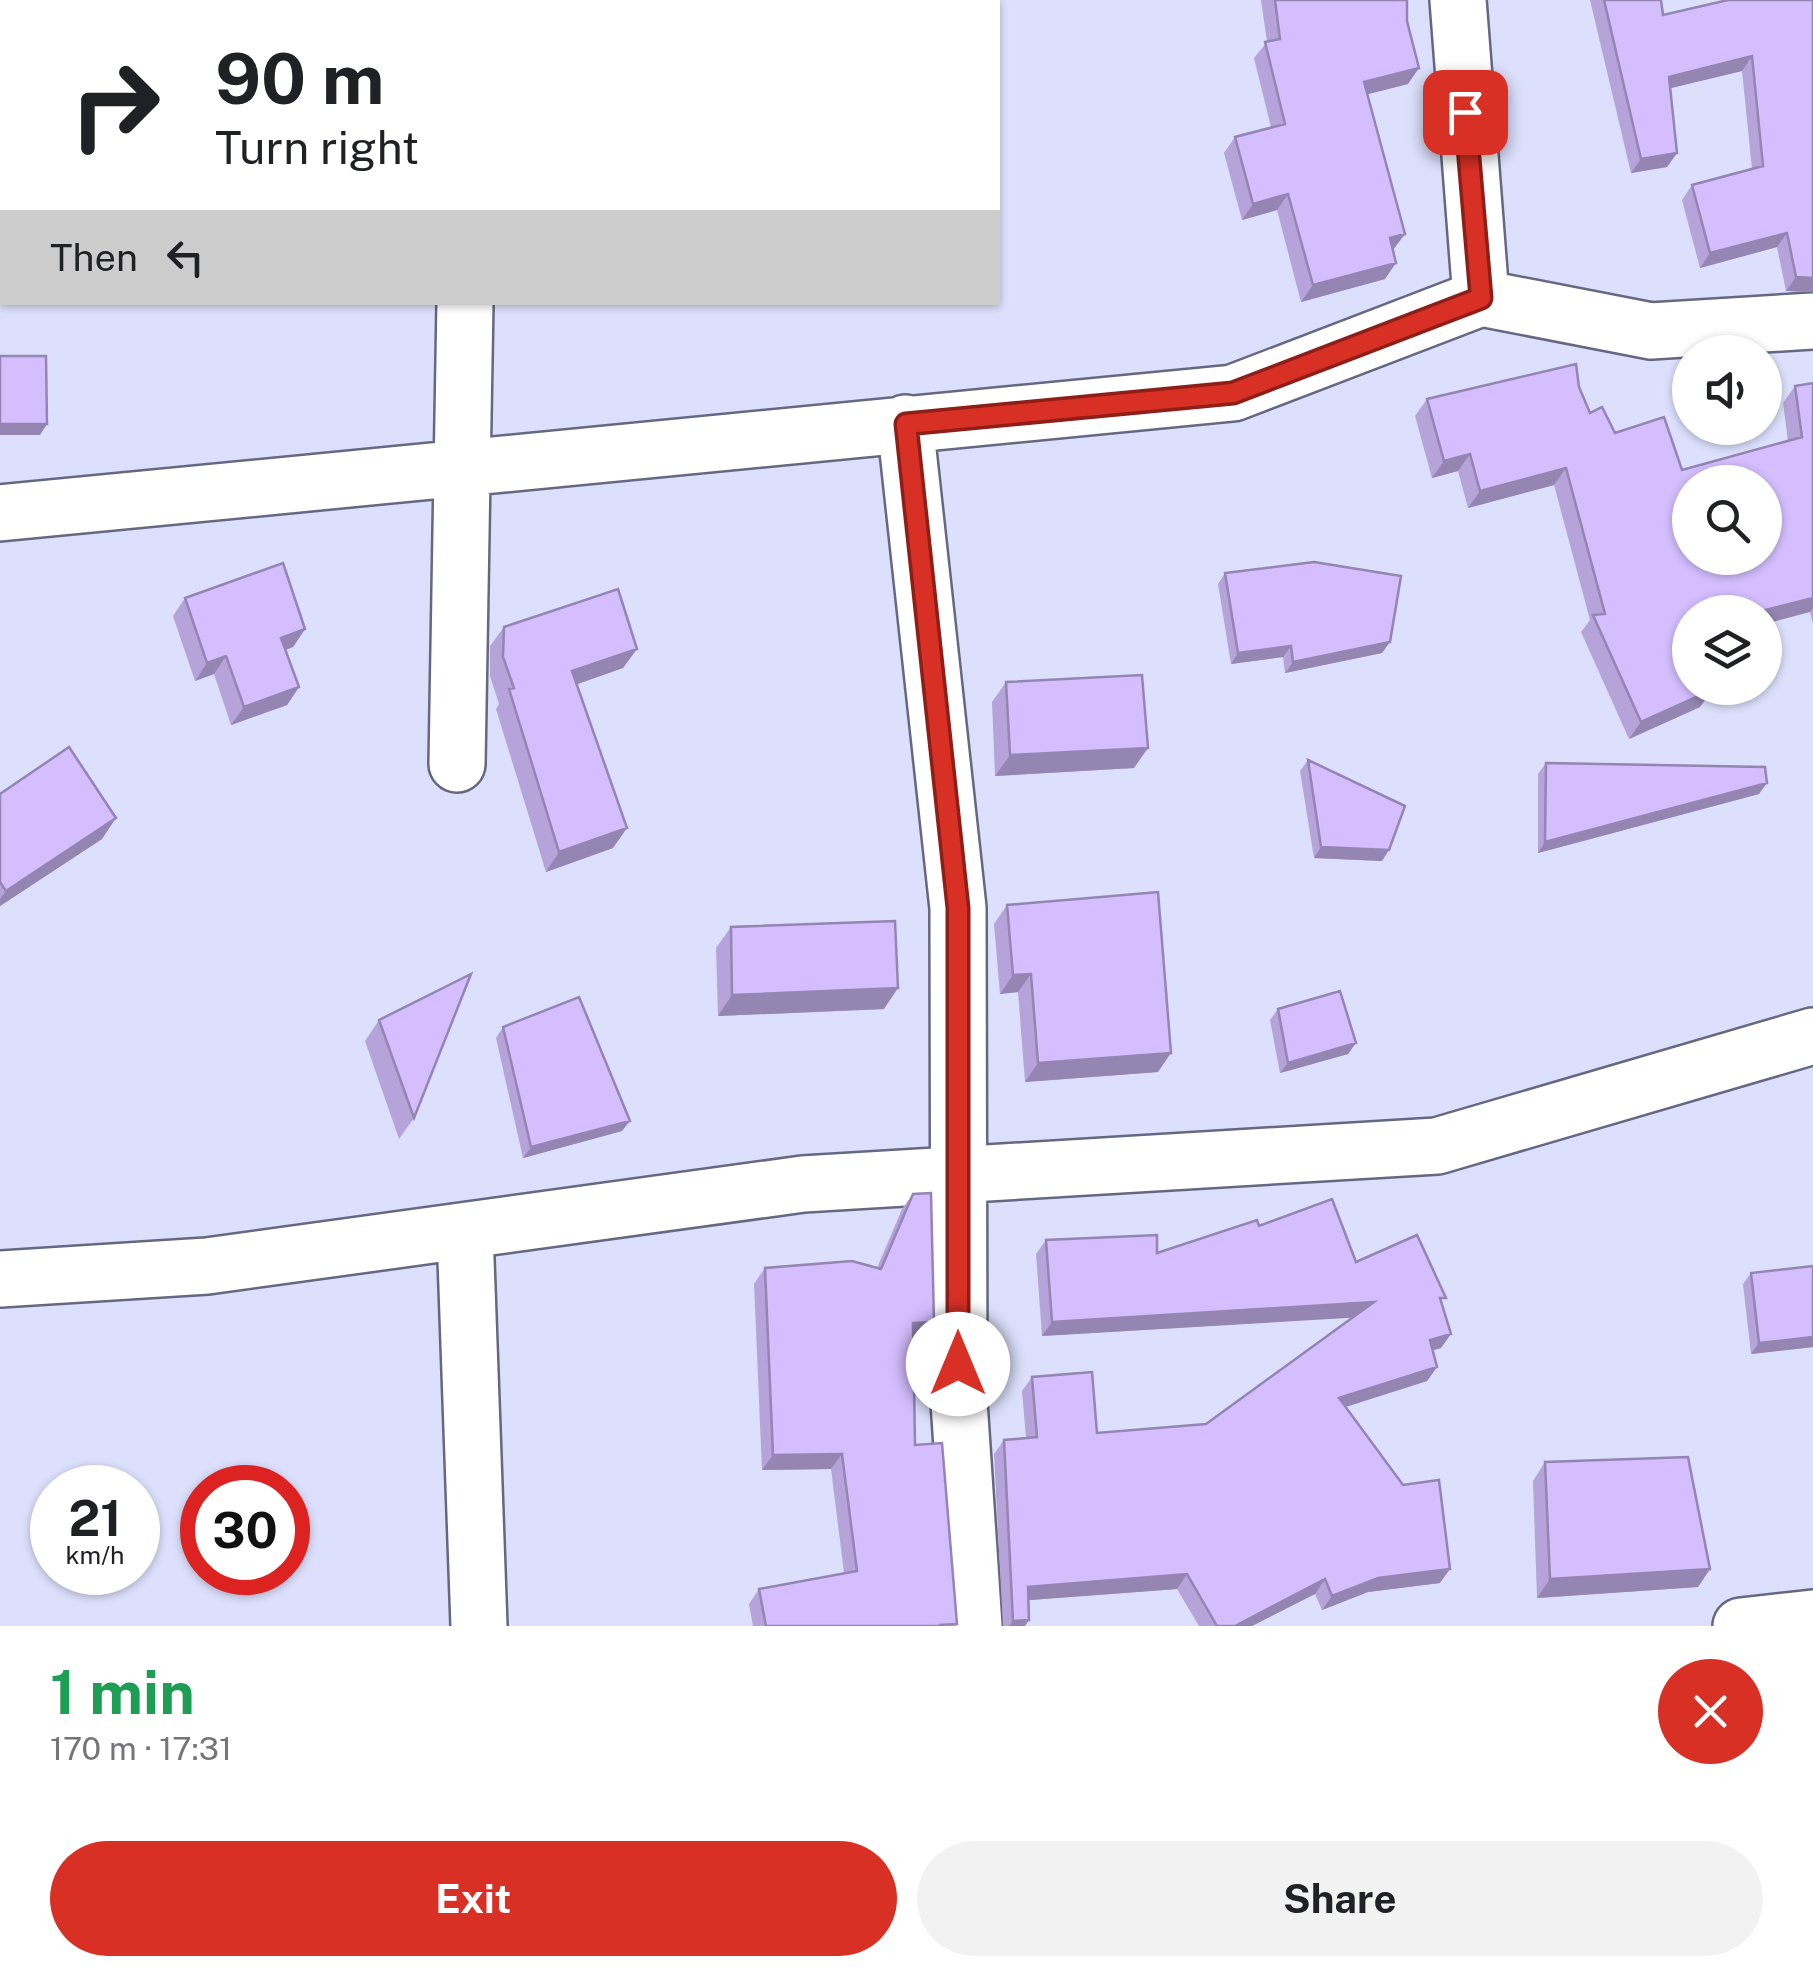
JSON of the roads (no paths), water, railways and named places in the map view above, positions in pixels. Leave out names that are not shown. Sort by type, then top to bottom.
[{"type":"street","points":[[1458,0],[1481,298]]},
{"type":"street","points":[[0,513],[1233,393],[1481,298],[1651,331],[1813,321]]},
{"type":"street","points":[[456,764],[464,305]]},
{"type":"street","points":[[906,424],[958,908],[958,1402],[974,1626]]},
{"type":"street","points":[[0,1278],[207,1266],[803,1184],[1437,1146],[1813,1036]]},
{"type":"street","points":[[465,1231],[478,1626]]},
{"type":"street","points":[[1742,1626],[1813,1618]]}]
